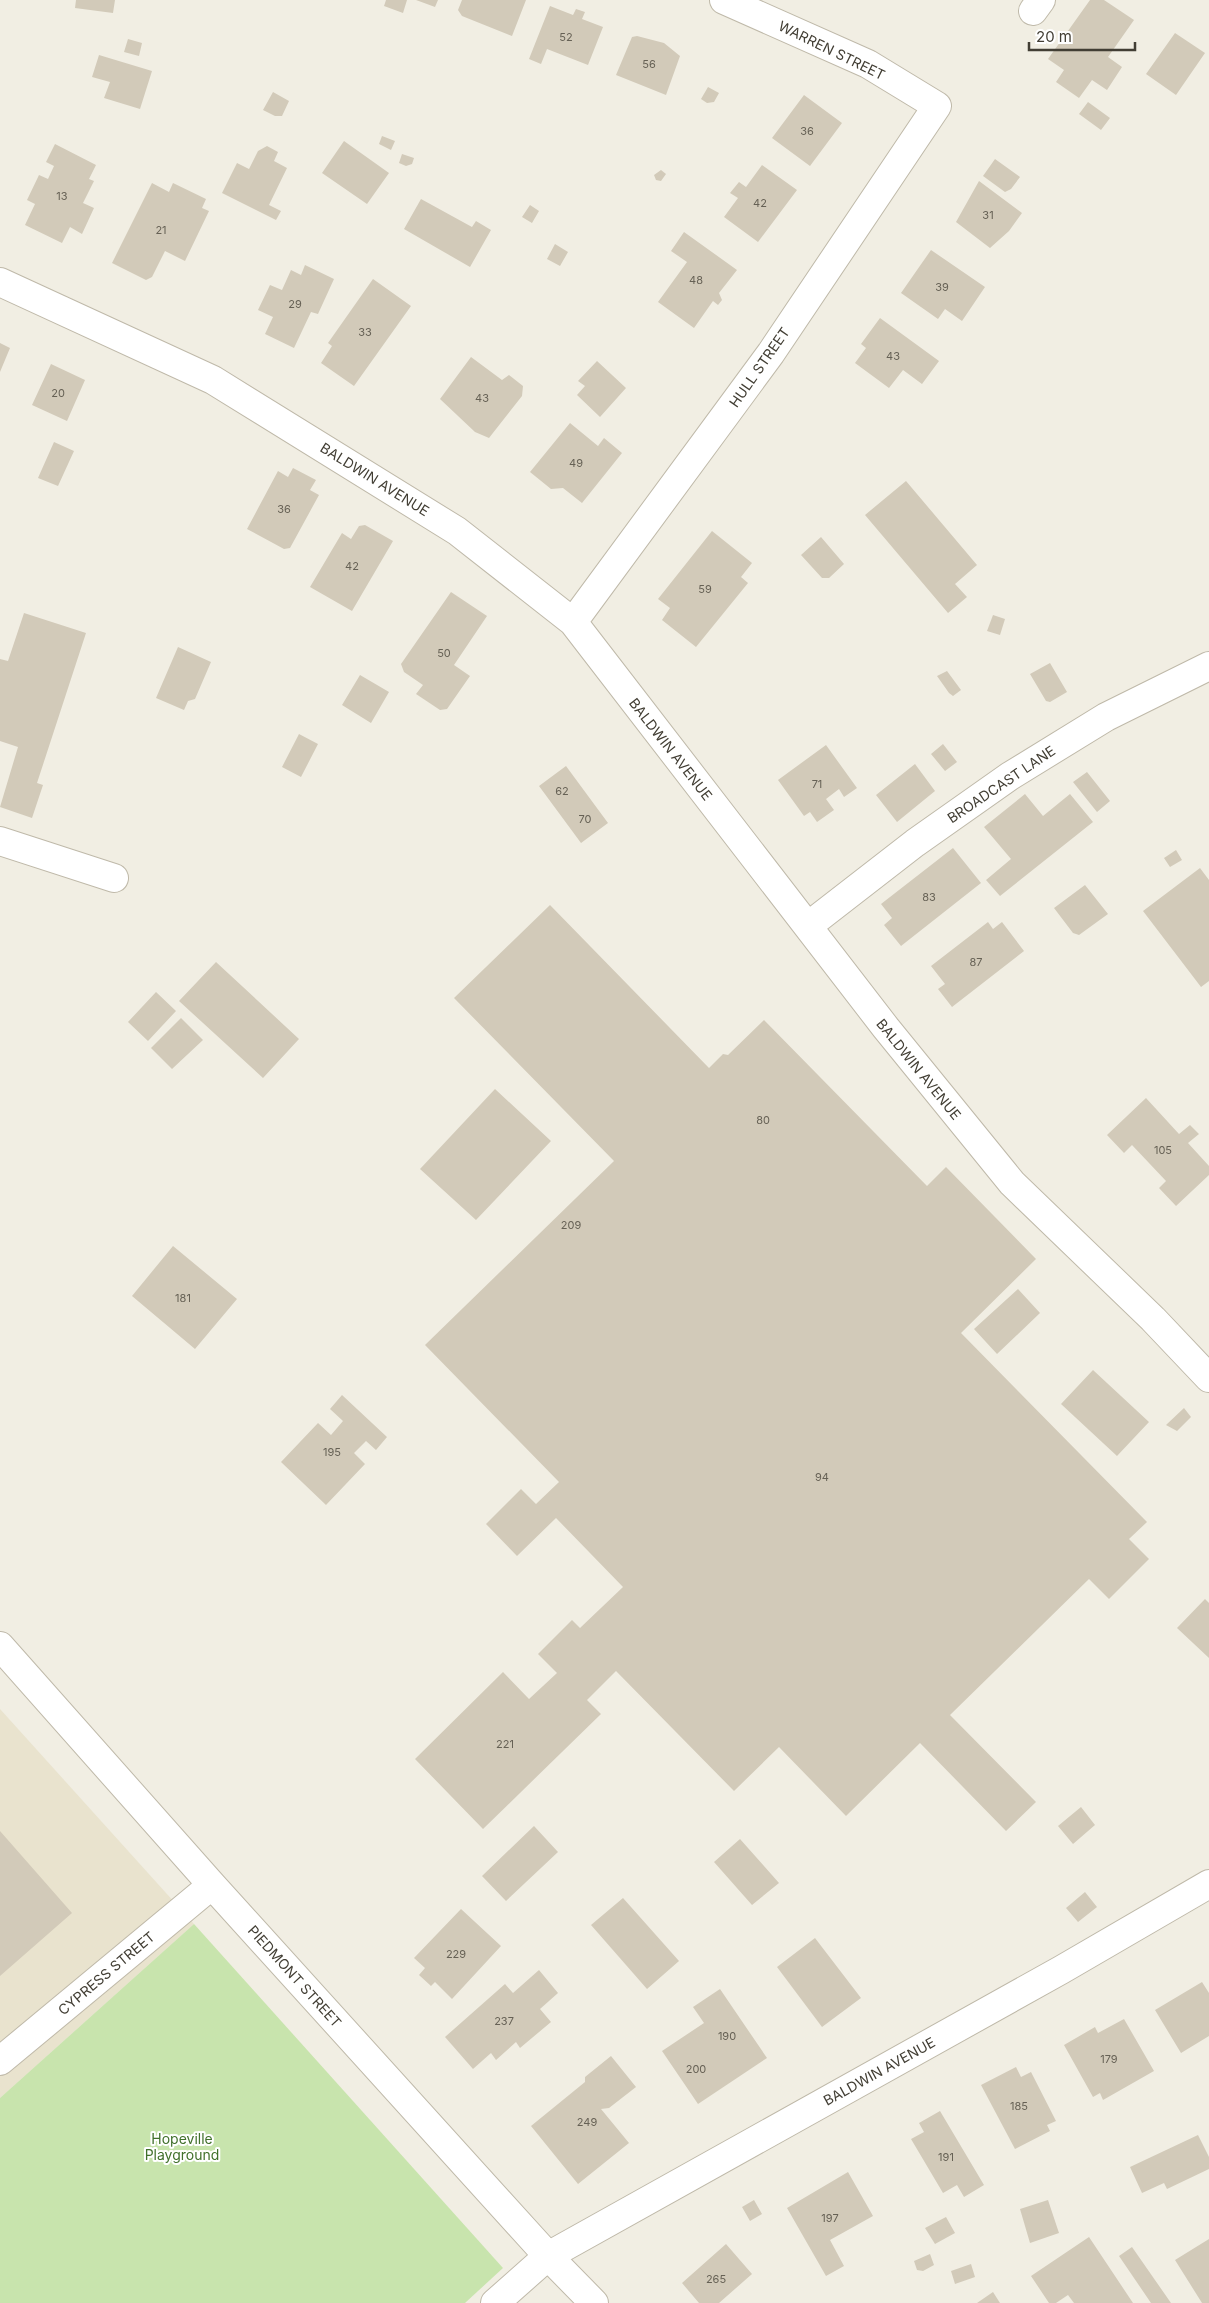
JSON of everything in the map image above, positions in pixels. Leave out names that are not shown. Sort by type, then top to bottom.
[{"type":"street","name":"WARREN STREET","points":[[724,0],[868,64],[937,106]]},
{"type":"street","name":"HULL STREET","points":[[573,622],[771,353],[937,106]]},
{"type":"street","name":"BALDWIN AVENUE","points":[[0,282],[214,380],[457,531],[573,622],[886,1028],[1012,1183],[1153,1319],[1209,1378]]},
{"type":"street","name":"BROADCAST LANE","points":[[808,926],[915,843],[1010,776],[1106,717],[1209,666]]},
{"type":"street","points":[[0,841],[114,878]]},
{"type":"street","name":"PIEDMONT STREET","points":[[0,1646],[212,1885],[548,2256],[594,2303]]},
{"type":"street","name":"BALDWIN AVENUE","points":[[495,2303],[548,2256],[1061,1970],[1209,1884]]},
{"type":"street","name":"CYPRESS STREET","points":[[0,2061],[212,1885]]},
{"type":"shaded area","points":[[0,1709],[194,1924],[0,2098]]},
{"type":"green space","name":"Hopeville Playground","points":[[194,1924],[503,2268],[465,2303],[0,2303],[0,2098]]},
{"type":"building","points":[[76,0],[115,0],[113,13],[75,8]]},
{"type":"building","points":[[386,0],[407,0],[403,13],[384,6]]},
{"type":"building","points":[[416,0],[438,0],[435,7]]},
{"type":"building","points":[[462,0],[526,0],[512,36],[462,16],[458,10]]},
{"type":"building","points":[[1090,0],[1104,0],[1134,20],[1108,57],[1122,67],[1107,90],[1092,80],[1079,98],[1056,82],[1064,70],[1048,59]]},
{"type":"building","points":[[550,6],[573,15],[576,9],[585,12],[582,19],[603,27],[588,65],[547,49],[541,64],[529,59]]},
{"type":"building","points":[[1175,33],[1205,53],[1176,95],[1146,74]]},
{"type":"building","points":[[637,36],[664,43],[680,56],[666,95],[616,75],[632,37]]},
{"type":"building","points":[[128,39],[142,43],[139,56],[124,52]]},
{"type":"building","points":[[99,55],[152,71],[140,109],[104,98],[110,82],[92,77]]},
{"type":"building","points":[[708,87],[719,93],[714,102],[707,103],[701,99]]},
{"type":"building","points":[[273,92],[289,101],[282,116],[275,116],[263,110]]},
{"type":"building","points":[[804,95],[842,123],[810,166],[772,138]]},
{"type":"building","points":[[1088,102],[1110,118],[1101,130],[1079,114]]},
{"type":"building","points":[[382,136],[395,141],[391,150],[379,144]]},
{"type":"building","points":[[344,141],[389,173],[367,204],[322,173]]},
{"type":"building","points":[[55,144],[96,165],[89,179],[94,181],[83,203],[94,208],[82,234],[70,227],[62,243],[25,225],[35,204],[27,200],[39,175],[48,179],[54,166],[46,162]]},
{"type":"building","points":[[267,146],[278,152],[274,161],[287,168],[269,205],[281,211],[276,220],[222,193],[237,163],[249,169],[258,151]]},
{"type":"building","points":[[402,154],[414,158],[412,164],[406,166],[399,163]]},
{"type":"building","points":[[995,159],[1020,177],[1011,189],[1005,192],[983,176]]},
{"type":"building","points":[[762,165],[797,190],[758,242],[724,217],[738,198],[730,193],[739,182],[746,187]]},
{"type":"building","points":[[661,170],[666,174],[661,181],[656,180],[654,175]]},
{"type":"building","points":[[979,181],[1022,213],[1009,231],[990,248],[956,222]]},
{"type":"building","points":[[152,183],[169,192],[173,183],[206,199],[202,208],[209,211],[185,261],[165,251],[152,277],[146,280],[112,263]]},
{"type":"building","points":[[421,199],[472,227],[476,221],[491,230],[470,267],[404,229]]},
{"type":"building","points":[[530,205],[539,211],[532,223],[522,217]]},
{"type":"building","points":[[684,232],[737,270],[719,293],[722,300],[718,305],[713,301],[694,328],[658,302],[687,262],[671,251]]},
{"type":"building","points":[[555,244],[568,252],[560,266],[547,259]]},
{"type":"building","points":[[931,250],[985,287],[962,321],[945,309],[938,319],[901,293]]},
{"type":"building","points":[[305,265],[334,279],[318,314],[311,312],[294,348],[265,334],[273,317],[258,310],[270,285],[282,290],[291,270],[301,275]]},
{"type":"building","points":[[373,279],[411,306],[354,386],[321,363],[332,346],[328,343]]},
{"type":"building","points":[[880,318],[939,361],[922,384],[903,370],[889,388],[855,363],[866,348],[861,344]]},
{"type":"building","points":[[0,343],[10,348],[0,372]]},
{"type":"building","points":[[471,357],[502,380],[509,375],[523,386],[522,396],[489,438],[475,432],[440,399]]},
{"type":"building","points":[[597,361],[626,388],[600,417],[577,395],[585,386],[578,381]]},
{"type":"building","points":[[51,364],[85,380],[67,421],[32,405]]},
{"type":"building","points":[[570,423],[598,446],[604,438],[622,453],[582,503],[563,488],[551,489],[530,472]]},
{"type":"building","points":[[54,442],[74,451],[58,486],[38,478]]},
{"type":"building","points":[[293,468],[316,480],[310,490],[319,495],[290,548],[284,549],[247,529],[278,471],[288,477]]},
{"type":"building","points":[[906,481],[977,565],[955,584],[967,597],[948,613],[865,515]]},
{"type":"building","points":[[365,525],[393,541],[352,611],[310,587],[342,533],[351,539],[359,526]]},
{"type":"building","points":[[712,531],[752,563],[741,577],[748,583],[696,647],[662,620],[670,608],[658,599]]},
{"type":"building","points":[[821,537],[844,564],[829,578],[822,578],[801,555]]},
{"type":"building","points":[[451,592],[487,616],[454,665],[470,676],[447,709],[440,710],[416,694],[423,685],[404,672],[401,664]]},
{"type":"building","points":[[24,613],[86,633],[37,783],[43,785],[32,818],[0,807],[18,747],[0,741],[0,659],[8,661]]},
{"type":"building","points":[[993,615],[1005,619],[1000,635],[987,631]]},
{"type":"building","points":[[178,647],[211,662],[195,699],[188,701],[184,710],[156,698]]},
{"type":"building","points":[[1050,663],[1067,692],[1050,702],[1046,701],[1030,674]]},
{"type":"building","points":[[947,671],[961,690],[953,696],[937,676]]},
{"type":"building","points":[[360,675],[389,692],[371,723],[342,705]]},
{"type":"building","points":[[299,734],[318,744],[301,777],[282,767]]},
{"type":"building","points":[[943,744],[957,762],[945,771],[931,754]]},
{"type":"building","points":[[826,745],[857,788],[844,797],[839,789],[826,799],[834,810],[817,822],[810,812],[804,816],[778,780]]},
{"type":"building","points":[[915,764],[935,791],[897,822],[876,795]]},
{"type":"building","points":[[566,766],[608,823],[581,843],[539,786]]},
{"type":"building","points":[[1087,772],[1110,801],[1097,812],[1073,782]]},
{"type":"building","points":[[1025,794],[1043,816],[1070,794],[1093,822],[1000,896],[986,880],[1011,859],[984,827]]},
{"type":"building","points":[[953,848],[981,883],[901,946],[884,925],[892,918],[881,904]]},
{"type":"building","points":[[1176,850],[1182,860],[1170,867],[1164,858]]},
{"type":"building","points":[[1200,868],[1209,880],[1209,981],[1201,987],[1143,911]]},
{"type":"building","points":[[1085,885],[1108,914],[1079,935],[1073,933],[1054,908]]},
{"type":"building","points":[[550,905],[709,1068],[723,1054],[728,1055],[764,1020],[927,1186],[946,1167],[1036,1259],[961,1333],[1147,1522],[1129,1539],[1149,1559],[1109,1599],[1089,1579],[950,1715],[1036,1802],[1006,1831],[920,1743],[846,1816],[779,1747],[734,1791],[616,1671],[587,1700],[601,1714],[483,1829],[415,1759],[503,1672],[529,1699],[557,1673],[538,1654],[572,1620],[580,1628],[623,1587],[556,1518],[517,1556],[486,1524],[521,1489],[536,1504],[559,1482],[425,1345],[614,1161],[454,998]]},
{"type":"building","points":[[988,922],[993,929],[1002,922],[1024,951],[952,1007],[938,989],[945,984],[931,966]]},
{"type":"building","points":[[216,962],[299,1039],[263,1078],[179,1001]]},
{"type":"building","points":[[156,992],[176,1011],[148,1041],[128,1022]]},
{"type":"building","points":[[181,1018],[203,1040],[172,1069],[151,1048]]},
{"type":"building","points":[[495,1089],[551,1141],[476,1220],[420,1169]]},
{"type":"building","points":[[1146,1098],[1179,1134],[1190,1125],[1199,1134],[1188,1143],[1209,1166],[1209,1175],[1176,1206],[1159,1188],[1166,1181],[1132,1145],[1124,1153],[1107,1135]]},
{"type":"building","points":[[173,1246],[237,1299],[195,1349],[132,1296]]},
{"type":"building","points":[[1018,1289],[1040,1313],[997,1354],[974,1329]]},
{"type":"building","points":[[1093,1370],[1149,1422],[1117,1456],[1061,1404]]},
{"type":"building","points":[[342,1395],[387,1437],[376,1450],[366,1441],[354,1453],[365,1464],[326,1505],[281,1462],[318,1423],[331,1435],[343,1421],[330,1409]]},
{"type":"building","points":[[1184,1408],[1191,1417],[1177,1431],[1166,1425]]},
{"type":"building","points":[[1205,1599],[1209,1603],[1209,1658],[1177,1628]]},
{"type":"building","points":[[1081,1807],[1095,1825],[1073,1844],[1058,1826]]},
{"type":"building","points":[[534,1826],[558,1852],[506,1901],[482,1876]]},
{"type":"building","points":[[0,1831],[72,1913],[0,1976]]},
{"type":"building","points":[[740,1839],[779,1883],[752,1905],[714,1862]]},
{"type":"building","points":[[1085,1892],[1097,1907],[1078,1922],[1066,1908]]},
{"type":"building","points":[[623,1898],[679,1961],[647,1989],[591,1925]]},
{"type":"building","points":[[461,1909],[501,1946],[452,1999],[435,1982],[431,1986],[419,1975],[425,1968],[414,1958]]},
{"type":"building","points":[[815,1938],[861,1998],[822,2027],[777,1967]]},
{"type":"building","points":[[539,1970],[558,1993],[540,2009],[551,2022],[520,2048],[516,2042],[496,2060],[491,2053],[473,2069],[445,2037],[505,1984],[513,1993]]},
{"type":"building","points":[[1202,1982],[1209,1993],[1209,2036],[1181,2053],[1155,2010]]},
{"type":"building","points":[[720,1989],[767,2058],[698,2104],[662,2051],[704,2023],[693,2007]]},
{"type":"building","points":[[1124,2019],[1154,2071],[1103,2100],[1100,2093],[1093,2097],[1064,2045],[1095,2027],[1098,2033]]},
{"type":"building","points":[[611,2056],[636,2087],[609,2108],[601,2109],[629,2143],[578,2184],[531,2126],[585,2082],[585,2077]]},
{"type":"building","points":[[1016,2067],[1021,2077],[1031,2072],[1056,2121],[1047,2125],[1050,2131],[1015,2149],[981,2085]]},
{"type":"building","points":[[940,2111],[984,2185],[964,2197],[957,2185],[943,2193],[911,2139],[924,2132],[919,2123]]},
{"type":"building","points":[[1198,2135],[1209,2157],[1209,2169],[1167,2189],[1164,2183],[1142,2193],[1130,2167]]},
{"type":"building","points":[[848,2172],[873,2216],[830,2240],[844,2266],[826,2276],[787,2208]]},
{"type":"building","points":[[754,2200],[762,2214],[750,2221],[742,2207]]},
{"type":"building","points":[[1048,2200],[1059,2233],[1030,2243],[1020,2209]]},
{"type":"building","points":[[946,2217],[955,2233],[935,2244],[925,2228]]},
{"type":"building","points":[[1089,2237],[1133,2303],[1074,2303],[1068,2295],[1056,2303],[1049,2303],[1031,2276]]},
{"type":"building","points":[[1209,2239],[1209,2303],[1202,2303],[1175,2260]]},
{"type":"building","points":[[726,2244],[752,2274],[719,2303],[699,2303],[682,2283]]},
{"type":"building","points":[[1132,2247],[1171,2303],[1151,2303],[1119,2256]]},
{"type":"building","points":[[930,2254],[934,2265],[923,2271],[917,2270],[914,2261]]},
{"type":"building","points":[[971,2264],[975,2277],[955,2284],[951,2271]]},
{"type":"building","points":[[993,2292],[1000,2303],[977,2303]]}]
